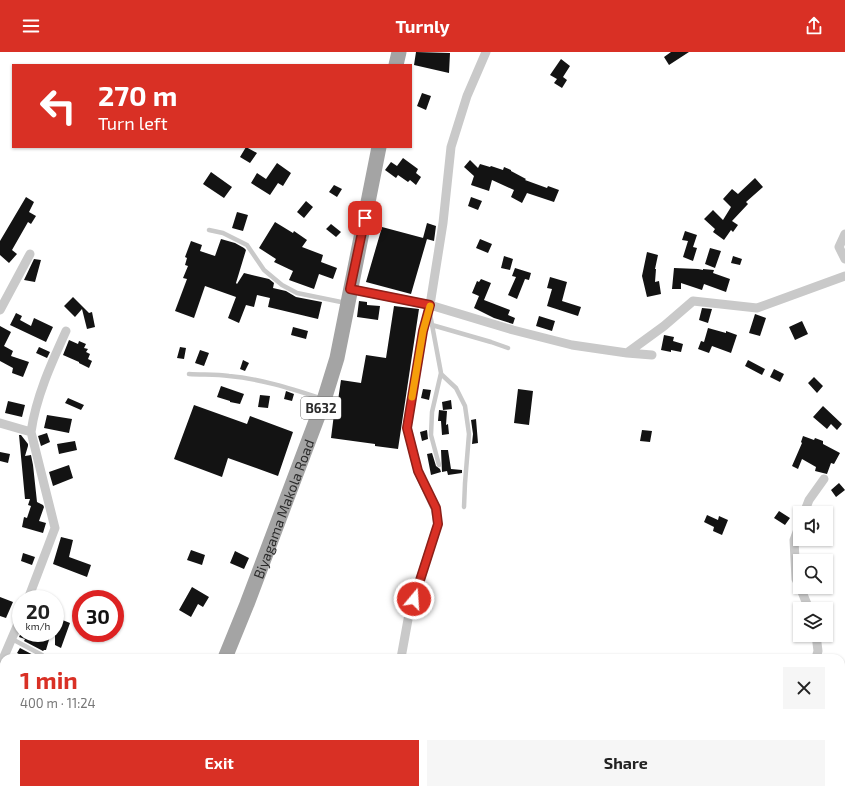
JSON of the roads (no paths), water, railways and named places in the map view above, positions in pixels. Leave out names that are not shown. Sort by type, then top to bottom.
[{"type":"main road","points":[[396,64],[399,52]]},
{"type":"main road","name":"Biyagama Makola Road","points":[[227,654],[250,597],[324,400],[337,358],[380,148]]},
{"type":"street","points":[[402,654],[409,614],[438,524],[436,508],[418,471],[407,428],[443,222],[451,147],[467,96],[486,52]]},
{"type":"street","points":[[845,234],[839,247],[845,259]]},
{"type":"street","points":[[0,310],[30,254]]},
{"type":"street","points":[[627,354],[664,326],[693,301],[757,308],[845,276]]},
{"type":"street","points":[[349,296],[429,307],[565,343],[627,354],[652,355]]},
{"type":"street","points":[[31,590],[55,528],[31,432],[34,414],[42,390],[66,332]]},
{"type":"street","points":[[0,423],[31,432]]},
{"type":"street","points":[[807,506],[809,500],[824,479]]},
{"type":"street","points":[[5,654],[12,639]]},
{"type":"street","points":[[817,642],[817,654]]},
{"type":"lane","points":[[209,230],[223,233],[247,246],[264,270],[282,285],[297,293],[349,296]]},
{"type":"lane","points":[[429,307],[441,374],[432,412],[431,435],[439,465]]},
{"type":"lane","points":[[432,325],[508,348]]},
{"type":"lane","points":[[189,374],[229,376],[268,382],[289,387],[324,400]]},
{"type":"lane","points":[[441,374],[456,388],[465,406],[469,434],[464,483],[464,507]]},
{"type":"lane","points":[[18,642],[40,654]]}]
